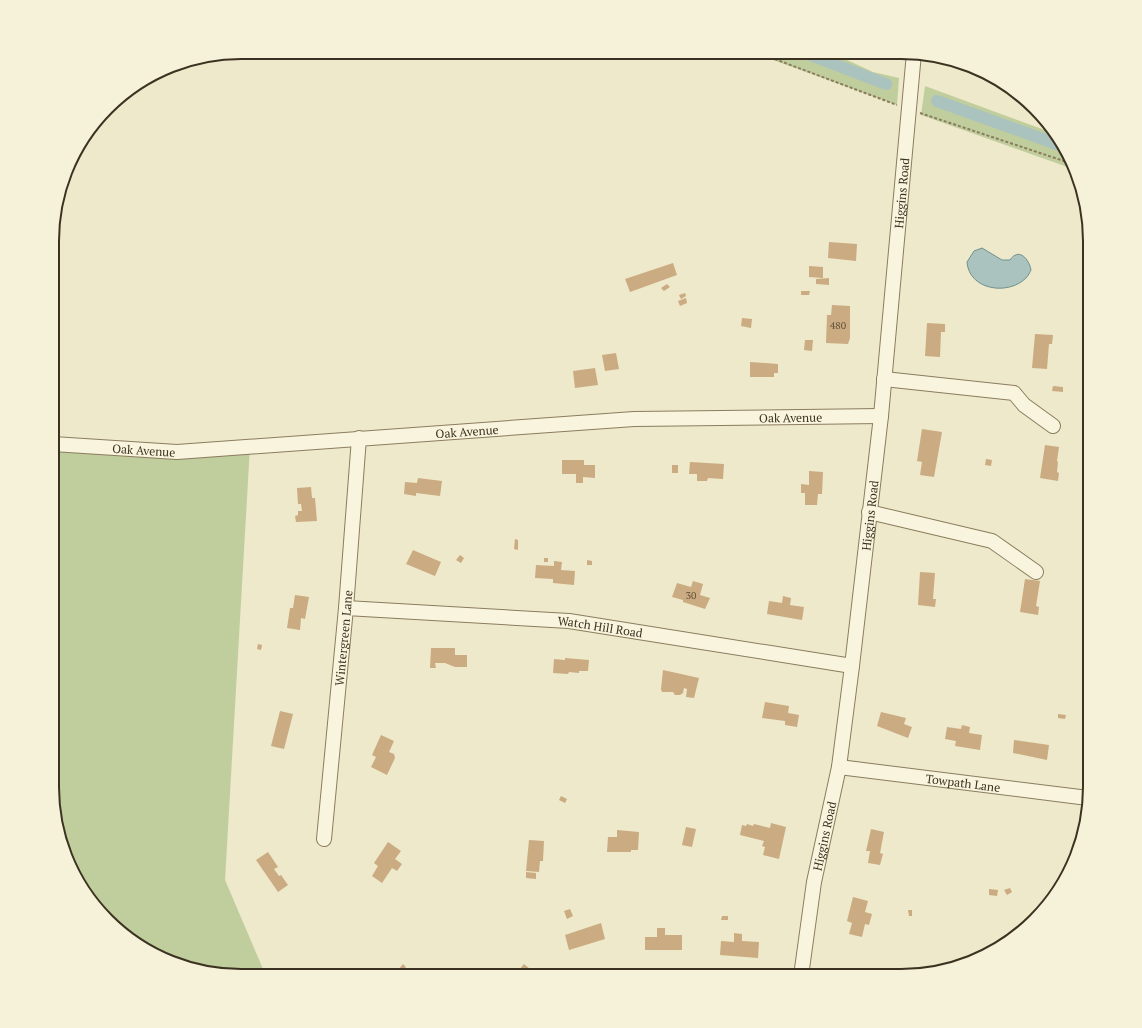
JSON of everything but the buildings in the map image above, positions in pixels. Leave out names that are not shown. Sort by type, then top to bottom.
[{"type":"street","name":"Higgins Road","points":[[802,969],[814,882],[839,766],[852,666],[881,416],[913,59]]},
{"type":"street","points":[[884,379],[1014,393],[1024,405],[1053,426]]},
{"type":"street","name":"Oak Avenue","points":[[59,444],[177,452],[634,419],[881,416]]},
{"type":"street","name":"Wintergreen Lane","points":[[324,839],[346,608],[359,438]]},
{"type":"street","points":[[870,512],[992,541],[1036,572]]},
{"type":"street","name":"Watch Hill Road","points":[[346,608],[569,621],[852,666]]},
{"type":"street","name":"Towpath Lane","points":[[839,766],[1083,797]]},
{"type":"green space","points":[[770,59],[845,59],[873,72],[899,78],[897,105]]},
{"type":"green space","points":[[925,86],[1045,130],[1059,150],[1067,167],[921,115]]},
{"type":"green space","points":[[59,444],[250,446],[225,880],[263,969],[229,969],[205,966],[171,955],[150,945],[130,931],[104,907],[83,878],[73,857],[62,823],[59,799]]},
{"type":"water","points":[[982,248],[1002,260],[1010,260],[1013,256],[1017,255],[1023,256],[1028,262],[1031,270],[1026,278],[1018,284],[1009,287],[990,287],[982,284],[975,279],[969,271],[967,262],[974,251]]},
{"type":"waterway","points":[[820,59],[886,84]]},
{"type":"waterway","points":[[937,101],[1054,143]]}]
